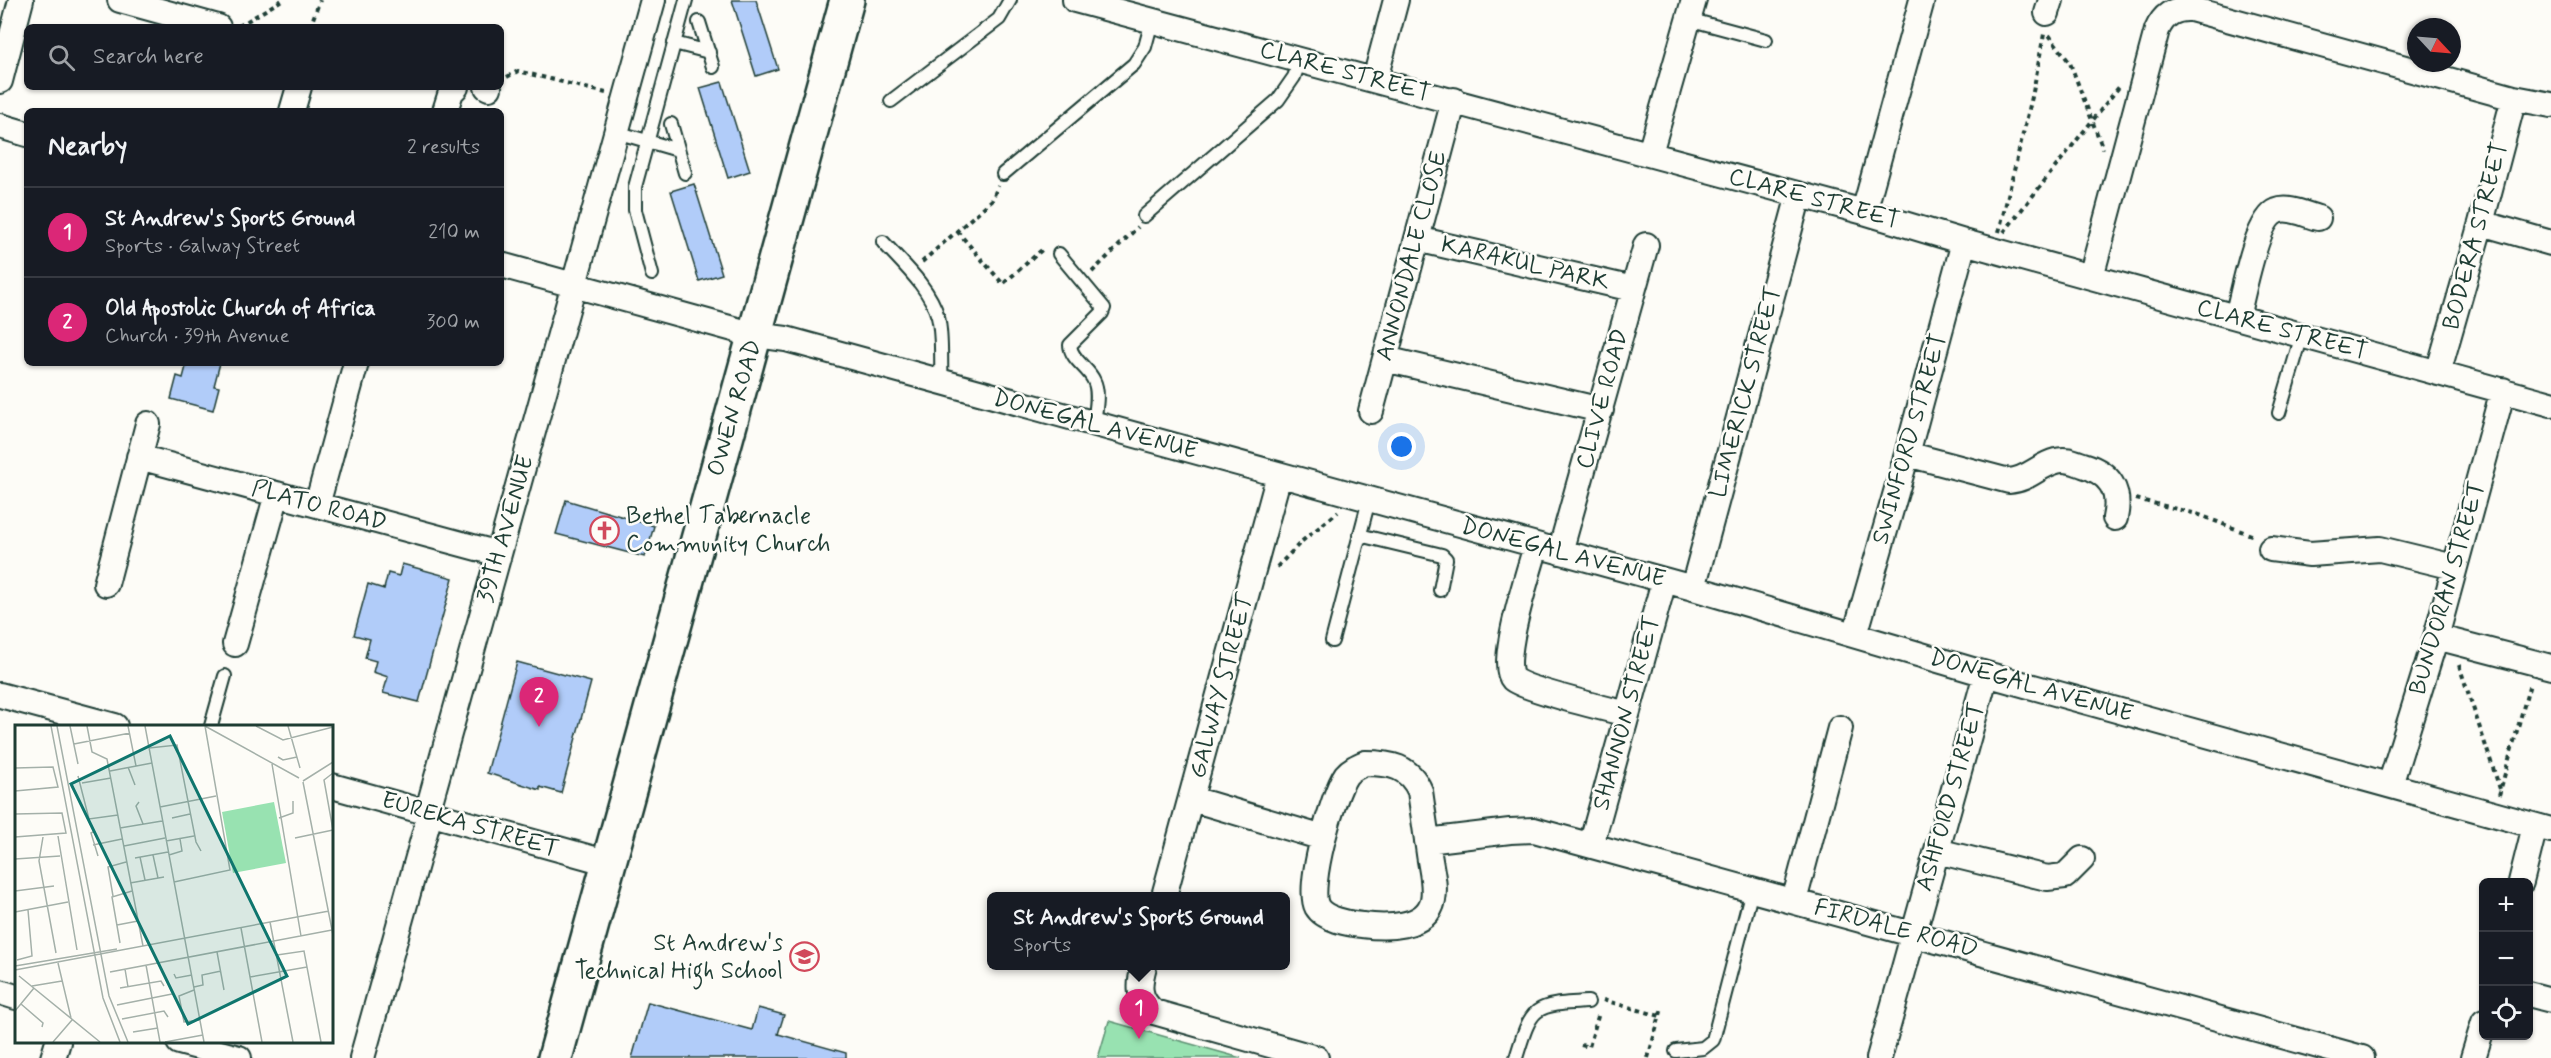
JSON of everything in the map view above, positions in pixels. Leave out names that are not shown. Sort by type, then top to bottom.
[{"type":"street","points":[[0,81],[21,0]]},
{"type":"street","points":[[120,0],[207,24]]},
{"type":"street","name":"39TH AVENUE","points":[[362,1058],[427,825],[427,813],[652,0]]},
{"type":"street","name":"OWEN ROAD","points":[[555,1058],[847,0]]},
{"type":"street","name":"CLARE STREET","points":[[1075,0],[1099,3],[1152,21],[1650,153],[2551,404]]},
{"type":"street","points":[[1375,79],[1396,0]]},
{"type":"street","points":[[1864,212],[1922,0]]},
{"type":"street","points":[[2091,277],[2157,30],[2164,18],[2172,12],[2192,9],[2514,98],[2551,105]]},
{"type":"street","points":[[1650,153],[1691,10]]},
{"type":"street","points":[[293,108],[298,90]]},
{"type":"street","points":[[446,108],[453,90]]},
{"type":"street","name":"BODERA STREET","points":[[2438,373],[2514,98]]},
{"type":"street","name":"ANNONDALE CLOSE","points":[[1371,411],[1454,100]]},
{"type":"street","points":[[0,126],[24,133]]},
{"type":"street","name":"LIMERICK STREET","points":[[1693,588],[1799,195]]},
{"type":"street","points":[[2236,317],[2260,230],[2271,214],[2286,209],[2318,218]]},
{"type":"street","points":[[2481,223],[2551,243]]},
{"type":"street","name":"KARAKUL PARK","points":[[1417,239],[1633,289]]},
{"type":"street","name":"SWINFORD STREET","points":[[1855,635],[1964,242]]},
{"type":"street","name":"CLIVE ROAD","points":[[1560,552],[1646,244]]},
{"type":"street","name":"DONEGAL AVENUE","points":[[504,266],[755,335],[786,339],[1693,588],[1986,674],[2543,828]]},
{"type":"street","points":[[1385,359],[1601,410]]},
{"type":"street","points":[[317,505],[355,366]]},
{"type":"street","name":"BUNDORAN STREET","points":[[2390,785],[2436,637],[2502,390]]},
{"type":"street","points":[[106,584],[148,424]]},
{"type":"street","points":[[1907,454],[2009,481],[2022,479],[2054,461],[2068,460],[2103,472],[2113,485],[2115,506]]},
{"type":"street","name":"PLATO ROAD","points":[[139,457],[499,554]]},
{"type":"street","name":"GALWAY STREET","points":[[1165,892],[1279,475]]},
{"type":"street","points":[[235,644],[277,494]]},
{"type":"street","points":[[1536,546],[1508,651],[1508,670],[1511,677],[1527,686],[1627,714]]},
{"type":"street","points":[[2271,549],[2310,554],[2380,549],[2454,567]]},
{"type":"street","name":"SHANNON STREET","points":[[1591,845],[1664,581]]},
{"type":"street","points":[[2436,637],[2542,671]]},
{"type":"street","name":"ASHFORD STREET","points":[[1879,1058],[1986,674]]},
{"type":"street","points":[[0,695],[111,725]]},
{"type":"street","points":[[1794,901],[1840,728]]},
{"type":"street","points":[[1372,763],[1403,769],[1414,778],[1420,791],[1428,842],[1434,886],[1430,909],[1423,917],[1400,925],[1372,927],[1324,915],[1318,909],[1313,896],[1313,885],[1323,838],[1347,775],[1356,766],[1372,763]]},
{"type":"street","name":"EUREKA STREET","points":[[333,786],[609,863]]},
{"type":"street","points":[[1192,799],[1323,838]]},
{"type":"street","points":[[2523,878],[2543,828]]},
{"type":"street","name":"FIRDALE ROAD","points":[[1428,842],[1524,830],[1591,845],[2362,1058]]},
{"type":"street","points":[[1937,851],[2047,878],[2065,876],[2082,859]]},
{"type":"street","points":[[1143,970],[1140,981],[1141,995],[1154,1012],[1316,1058]]},
{"type":"street","points":[[0,992],[15,997]]},
{"type":"street","points":[[2533,995],[2551,1000]]},
{"type":"street","points":[[2473,1058],[2479,1038]]},
{"type":"street","points":[[53,1058],[57,1043]]},
{"type":"street","points":[[185,1043],[230,1057]]},
{"type":"lane","points":[[652,274],[634,197],[686,0]]},
{"type":"lane","points":[[891,101],[999,19],[1010,0]]},
{"type":"lane","points":[[1691,10],[1766,40]]},
{"type":"lane","points":[[1003,174],[1134,64],[1144,47],[1152,21]]},
{"type":"lane","points":[[699,22],[713,67]]},
{"type":"lane","points":[[674,43],[709,52]]},
{"type":"lane","points":[[1144,216],[1278,100],[1294,77],[1300,61]]},
{"type":"lane","points":[[671,124],[685,173]]},
{"type":"lane","points":[[616,132],[678,150]]},
{"type":"lane","points":[[883,242],[928,294],[938,318],[942,383]]},
{"type":"lane","points":[[1059,254],[1104,308],[1102,313],[1070,345],[1075,357],[1094,380],[1096,387],[1094,424]]},
{"type":"lane","points":[[2278,413],[2302,335]]},
{"type":"lane","points":[[1332,641],[1369,500]]},
{"type":"lane","points":[[1359,535],[1442,555],[1447,564],[1440,590]]},
{"type":"lane","points":[[211,725],[225,676]]},
{"type":"lane","points":[[1676,1051],[1703,1048],[1713,1040],[1752,890]]},
{"type":"lane","points":[[1516,1058],[1528,1022],[1535,1011],[1545,1006],[1588,1002]]},
{"type":"path","points":[[242,24],[282,0]]},
{"type":"path","points":[[311,24],[320,0]]},
{"type":"path","points":[[2105,156],[2092,120],[2070,63],[2046,29],[2032,97],[1998,232],[2003,234],[2092,120],[2121,84]]},
{"type":"path","points":[[504,79],[518,71],[625,98]]},
{"type":"path","points":[[910,272],[992,200],[1003,174]]},
{"type":"path","points":[[1082,280],[1136,232],[1144,216]]},
{"type":"path","points":[[957,231],[1003,284],[1049,243],[1059,254]]},
{"type":"path","points":[[2115,506],[2196,514],[2250,532],[2271,549]]},
{"type":"path","points":[[1275,570],[1301,542],[1345,507]]},
{"type":"path","points":[[2455,654],[2501,789]]},
{"type":"path","points":[[2497,801],[2542,671]]},
{"type":"path","points":[[1581,1045],[1589,1047],[1605,992]]},
{"type":"path","points":[[1602,1000],[1660,1016]]},
{"type":"path","points":[[1648,1058],[1662,1008]]},
{"type":"green space","points":[[1109,1021],[1241,1058],[1098,1058]]},
{"type":"building","points":[[732,0],[756,0],[778,69],[756,76]]},
{"type":"building","points":[[722,82],[750,171],[728,178],[700,88]]},
{"type":"building","points":[[694,184],[722,274],[699,281],[671,191]]},
{"type":"building","points":[[186,366],[219,366],[214,386],[219,387],[213,410],[171,399],[177,376],[183,378]]},
{"type":"building","name":"Bethel Tabernacle Community Church","points":[[566,500],[654,526],[645,557],[556,534]]},
{"type":"building","points":[[402,564],[453,578],[419,702],[383,693],[388,677],[373,672],[376,661],[365,658],[370,639],[354,635],[368,584],[384,589],[388,573],[399,576]]},
{"type":"building","points":[[517,662],[591,682],[561,793],[540,787],[540,790],[487,773]]},
{"type":"building","points":[[648,1002],[752,1030],[758,1008],[784,1015],[778,1034],[846,1053],[846,1058],[632,1058]]},
{"type":"place","name":"Bethel Tabernacle Community Church","points":[[605,530]]},
{"type":"place","name":"Old Apostolic Church of Africa","points":[[539,727]]},
{"type":"place","name":"St Andrew's Technical High School","points":[[804,957]]},
{"type":"place","name":"St Andrew's Sports Ground","points":[[1139,1039]]}]
